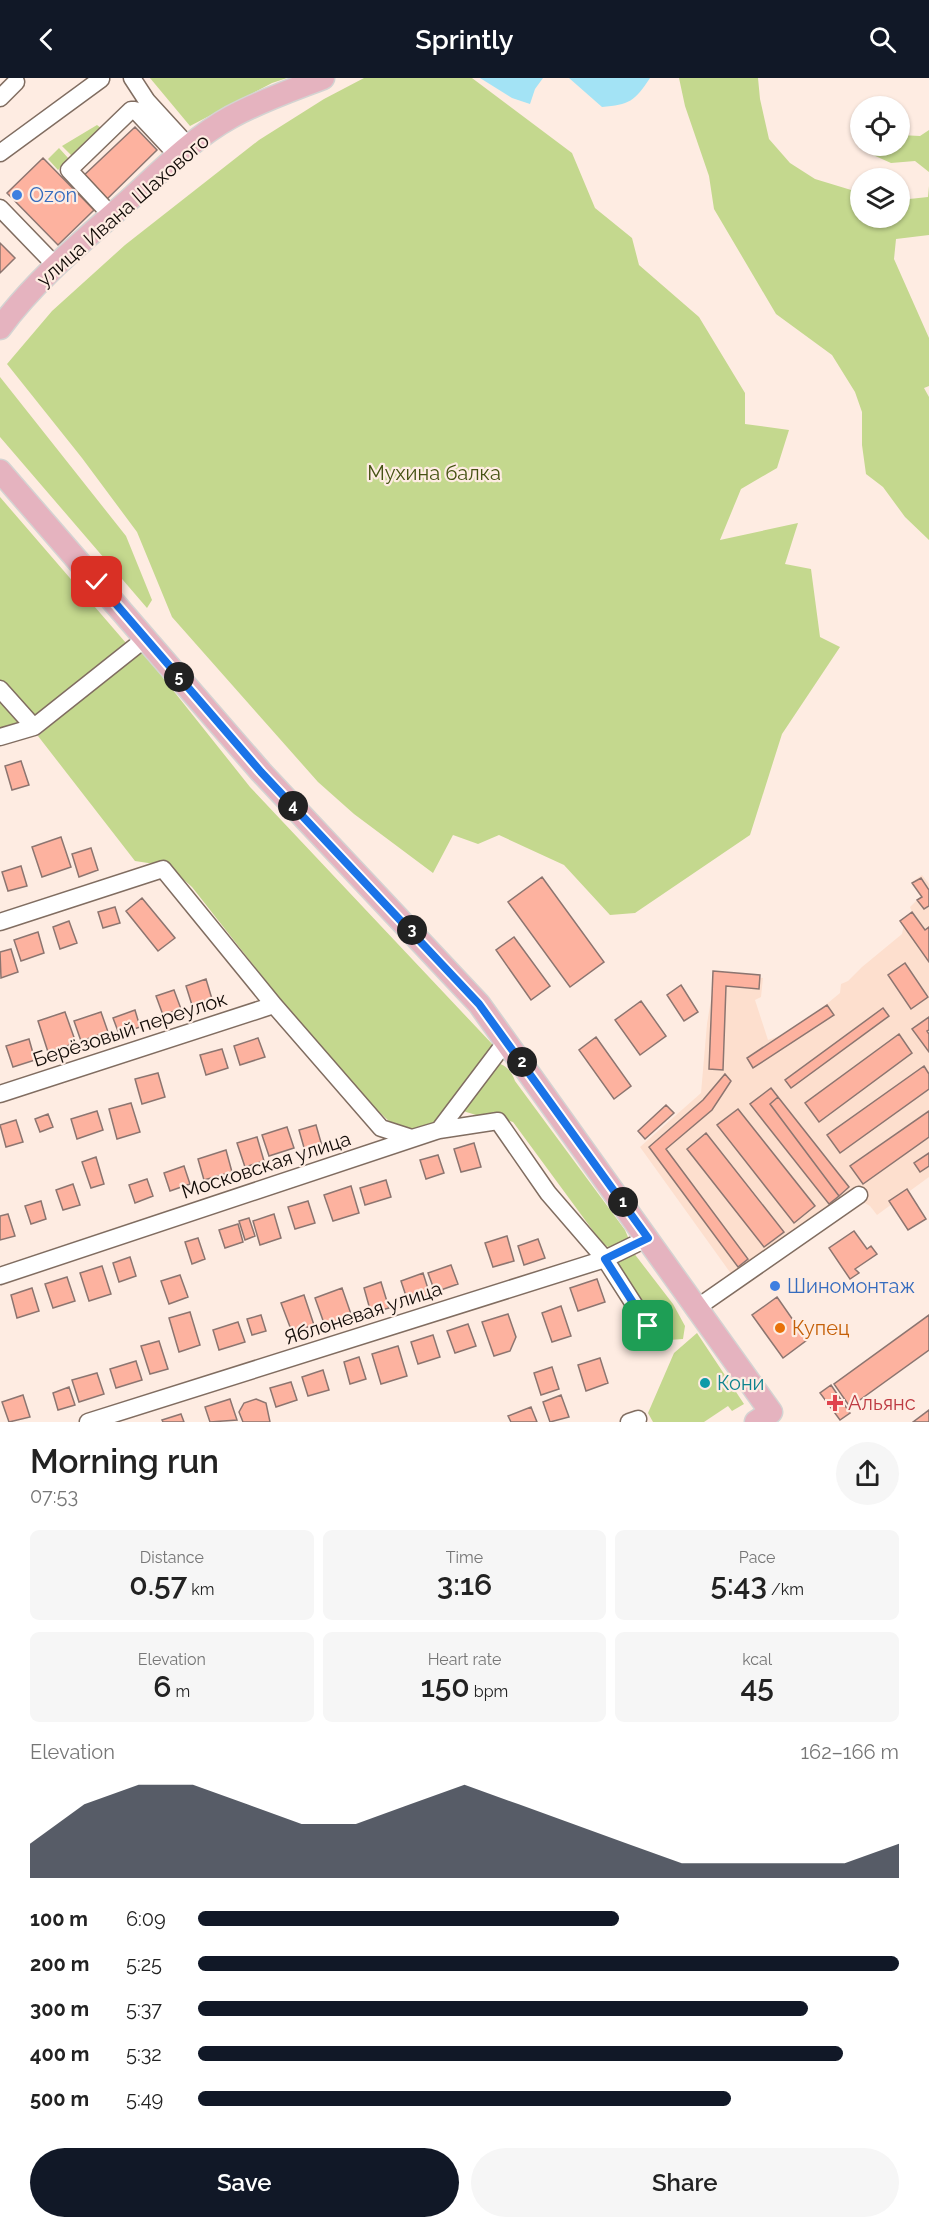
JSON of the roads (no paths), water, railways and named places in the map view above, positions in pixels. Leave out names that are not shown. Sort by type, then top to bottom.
[{"type":"main road","name":"улица Ивана Шахового","points":[[0,328],[14,309],[55,266],[184,152],[230,118],[323,78]]},
{"type":"main road","points":[[0,471],[261,772],[450,970],[507,1041],[698,1307],[769,1418]]},
{"type":"street","points":[[132,78],[184,152]]},
{"type":"street","points":[[0,153],[101,79]]},
{"type":"street","points":[[0,98],[16,82]]},
{"type":"street","points":[[111,215],[69,170],[131,110],[135,110],[184,152]]},
{"type":"street","points":[[0,208],[55,266]]},
{"type":"street","points":[[0,737],[34,727],[146,638]]},
{"type":"street","points":[[0,689],[34,727]]},
{"type":"street","points":[[0,922],[163,869],[274,1005],[381,1128],[412,1138],[440,1130],[498,1121],[548,1193],[605,1259],[648,1326]]},
{"type":"street","name":"Берёзовый переулок","points":[[0,1094],[274,1005]]},
{"type":"street","points":[[440,1130],[507,1041]]},
{"type":"street","name":"Московская улица","points":[[0,1276],[440,1130]]},
{"type":"street","points":[[698,1307],[859,1195]]},
{"type":"street","name":"Яблоневая улица","points":[[88,1422],[605,1259],[648,1238]]},
{"type":"water","points":[[480,78],[543,78],[535,89],[530,104],[512,98]]},
{"type":"water","points":[[569,78],[650,78],[635,97],[619,105],[602,107]]},
{"type":"place","name":"Ozon","points":[[17,195]]},
{"type":"place","name":"Шиномонтаж","points":[[775,1286]]},
{"type":"place","name":"Купец","points":[[780,1328]]},
{"type":"place","name":"Кони","points":[[705,1383]]},
{"type":"place","name":"Альянс","points":[[835,1403]]},
{"type":"park label","name":"Мухина балка","points":[[434,473]]}]
